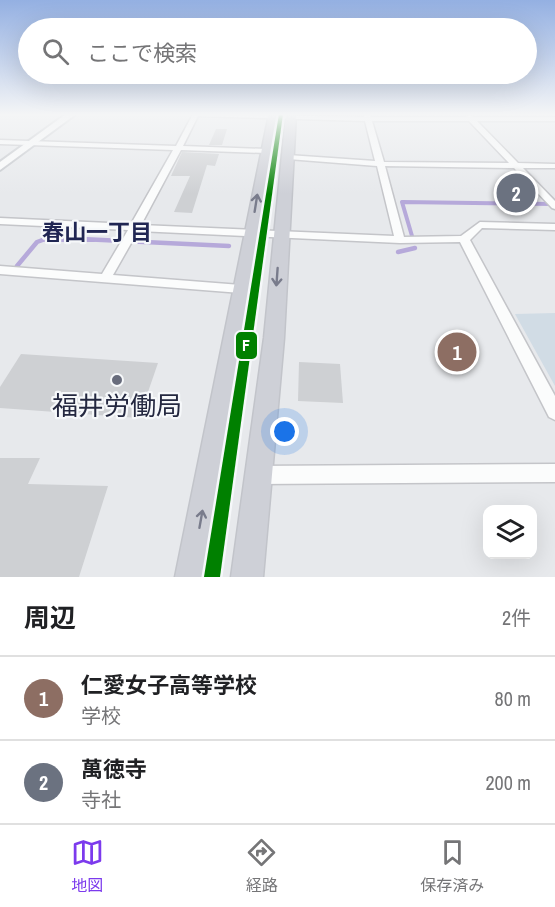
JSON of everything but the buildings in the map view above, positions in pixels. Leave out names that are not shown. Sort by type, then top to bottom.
[{"type":"main road","points":[[191,577],[266,151],[270,141]]},
{"type":"main road","points":[[247,577],[274,338],[280,235],[288,158],[286,141]]},
{"type":"street","points":[[0,142],[34,141],[266,151]]},
{"type":"street","points":[[0,167],[34,141]]},
{"type":"street","points":[[105,279],[181,141]]},
{"type":"street","points":[[375,141],[400,240]]},
{"type":"street","points":[[492,141],[552,203]]},
{"type":"street","points":[[288,158],[382,164],[555,166]]},
{"type":"street","points":[[0,221],[130,237],[251,234],[400,240],[464,239],[480,225],[555,227]]},
{"type":"street","points":[[464,239],[555,412]]},
{"type":"street","points":[[0,270],[242,289]]},
{"type":"street","points":[[257,475],[555,473]]},
{"type":"shaded area","points":[[555,313],[555,386],[515,314]]},
{"type":"waterway","points":[[412,236],[402,202],[555,204]]},
{"type":"waterway","points":[[17,266],[37,242],[48,238]]},
{"type":"waterway","points":[[60,238],[229,246]]},
{"type":"waterway","points":[[43,240],[94,240]]},
{"type":"waterway","points":[[398,252],[415,248]]},
{"type":"transit line","name":"F","points":[[212,577],[277,141]]},
{"type":"place","name":"萬徳寺","points":[[516,193]]},
{"type":"place","name":"仁愛女子高等学校","points":[[457,352]]},
{"type":"place","name":"福井労働局","points":[[117,380]]},
{"type":"district","name":"春山一丁目","points":[[97,232]]}]
